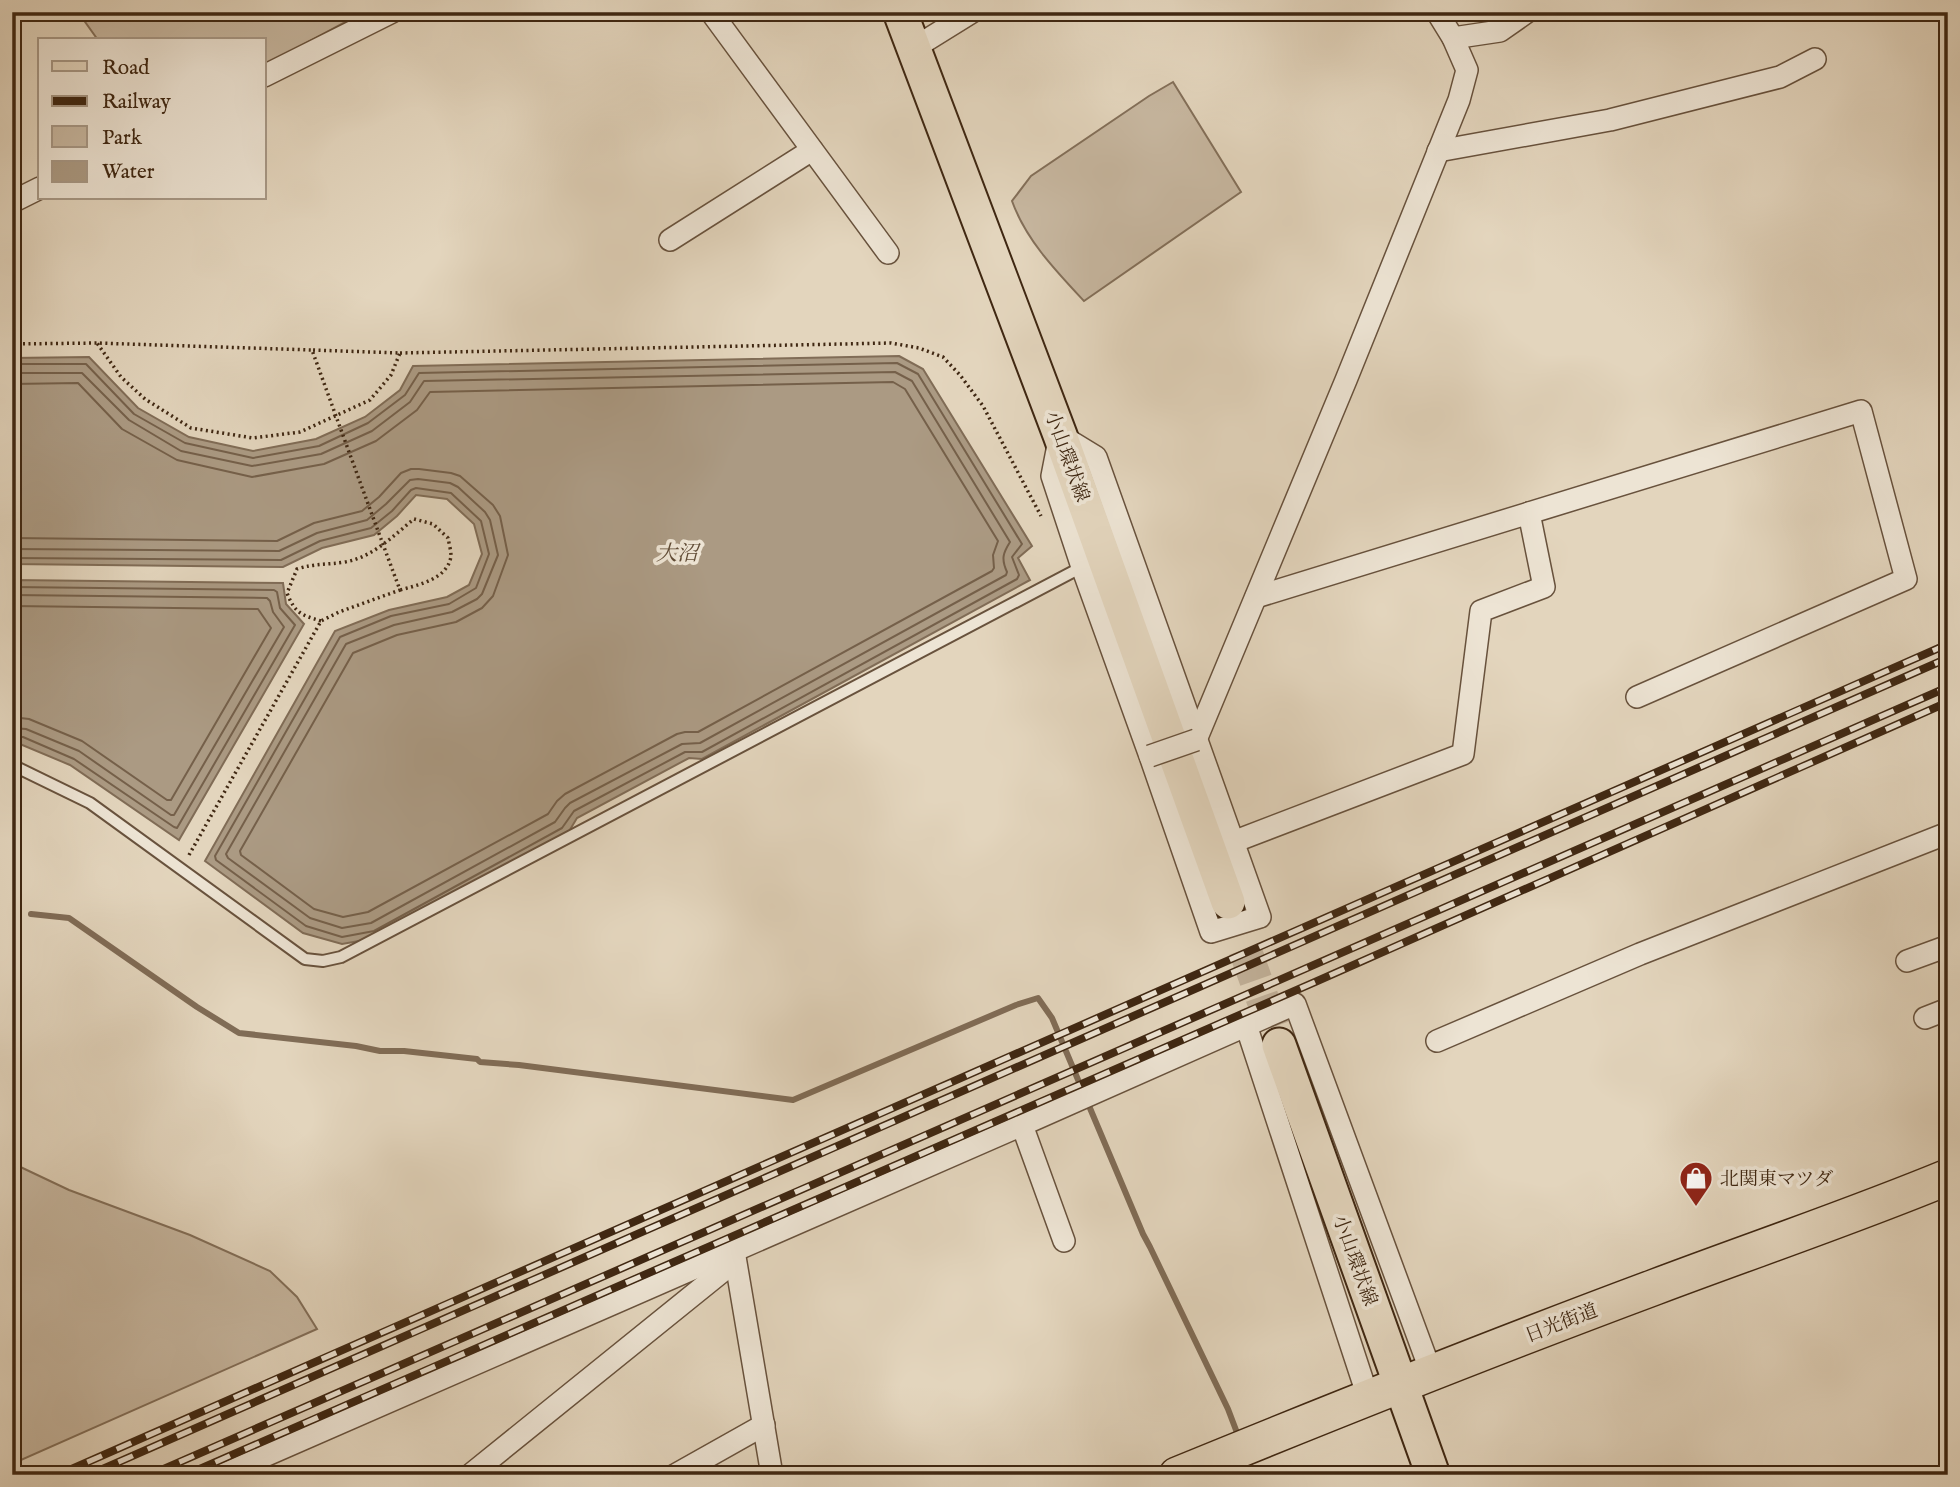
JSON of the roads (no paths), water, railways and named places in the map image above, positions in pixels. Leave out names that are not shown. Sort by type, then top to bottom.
[{"type":"highway","name":"日光街道","points":[[1177,1475],[1416,1378],[1948,1177]]},
{"type":"main road","name":"小山環状線","points":[[900,12],[1060,435],[1228,902]]},
{"type":"main road","name":"小山環状線","points":[[1279,1045],[1416,1378],[1433,1475]]},
{"type":"street","points":[[266,75],[392,12]]},
{"type":"street","points":[[711,12],[888,253]]},
{"type":"street","points":[[914,48],[972,12]]},
{"type":"street","points":[[1150,756],[1196,740],[1459,100],[1467,70],[1453,38],[1437,12]]},
{"type":"street","points":[[1453,38],[1500,31],[1527,12]]},
{"type":"street","points":[[1438,151],[1610,120],[1780,77],[1815,59]]},
{"type":"street","points":[[670,240],[813,150]]},
{"type":"street","points":[[12,202],[38,189]]},
{"type":"street","points":[[1256,597],[1861,411],[1906,579],[1637,697]]},
{"type":"street","points":[[1060,435],[1096,457],[1260,918],[1211,932],[1082,566],[1052,476],[1060,435]]},
{"type":"street","points":[[1233,842],[1463,754],[1481,611],[1544,587],[1529,513]]},
{"type":"street","points":[[1437,1041],[1640,954],[1948,833]]},
{"type":"street","points":[[1907,961],[1948,946]]},
{"type":"street","points":[[221,1475],[1295,1004],[1416,1378]]},
{"type":"street","points":[[1925,1018],[1948,1009]]},
{"type":"street","points":[[1246,1025],[1368,1397]]},
{"type":"street","points":[[1022,1125],[1064,1241]]},
{"type":"street","points":[[734,1251],[772,1475]]},
{"type":"street","points":[[470,1475],[724,1269],[734,1251]]},
{"type":"street","points":[[674,1475],[764,1425]]},
{"type":"lane","points":[[12,765],[90,803],[305,959],[323,961],[341,957],[1082,566]]},
{"type":"water","name":"大沼","points":[[899,356],[923,369],[1032,546],[1018,558],[1030,580],[702,759],[689,758],[577,818],[568,833],[376,938],[342,944],[303,933],[205,861],[335,631],[389,610],[447,597],[469,585],[482,554],[474,524],[447,499],[416,495],[397,516],[374,535],[322,548],[283,567],[12,564],[12,358],[89,357],[138,408],[189,437],[253,451],[316,439],[365,417],[400,390],[413,366]]},
{"type":"water","points":[[12,580],[283,583],[286,604],[304,624],[179,840],[70,765],[20,744],[12,744]]},
{"type":"waterway","points":[[31,914],[69,918],[239,1033],[380,1051],[477,1059],[480,1062],[793,1100],[1038,998],[1052,1018],[1143,1234],[1228,1409],[1239,1438]]},
{"type":"waterway","points":[[1247,1458],[1253,1475]]},
{"type":"tunnel","points":[[1228,902],[1279,1045]]},
{"type":"railway","points":[[58,1475],[1948,644]]},
{"type":"railway","points":[[89,1475],[1948,658]]},
{"type":"railway","points":[[150,1475],[1948,687]]},
{"type":"railway","points":[[186,1475],[1315,982],[1948,702]]},
{"type":"place","name":"北関東マツダ","points":[[1696,1208]]}]
